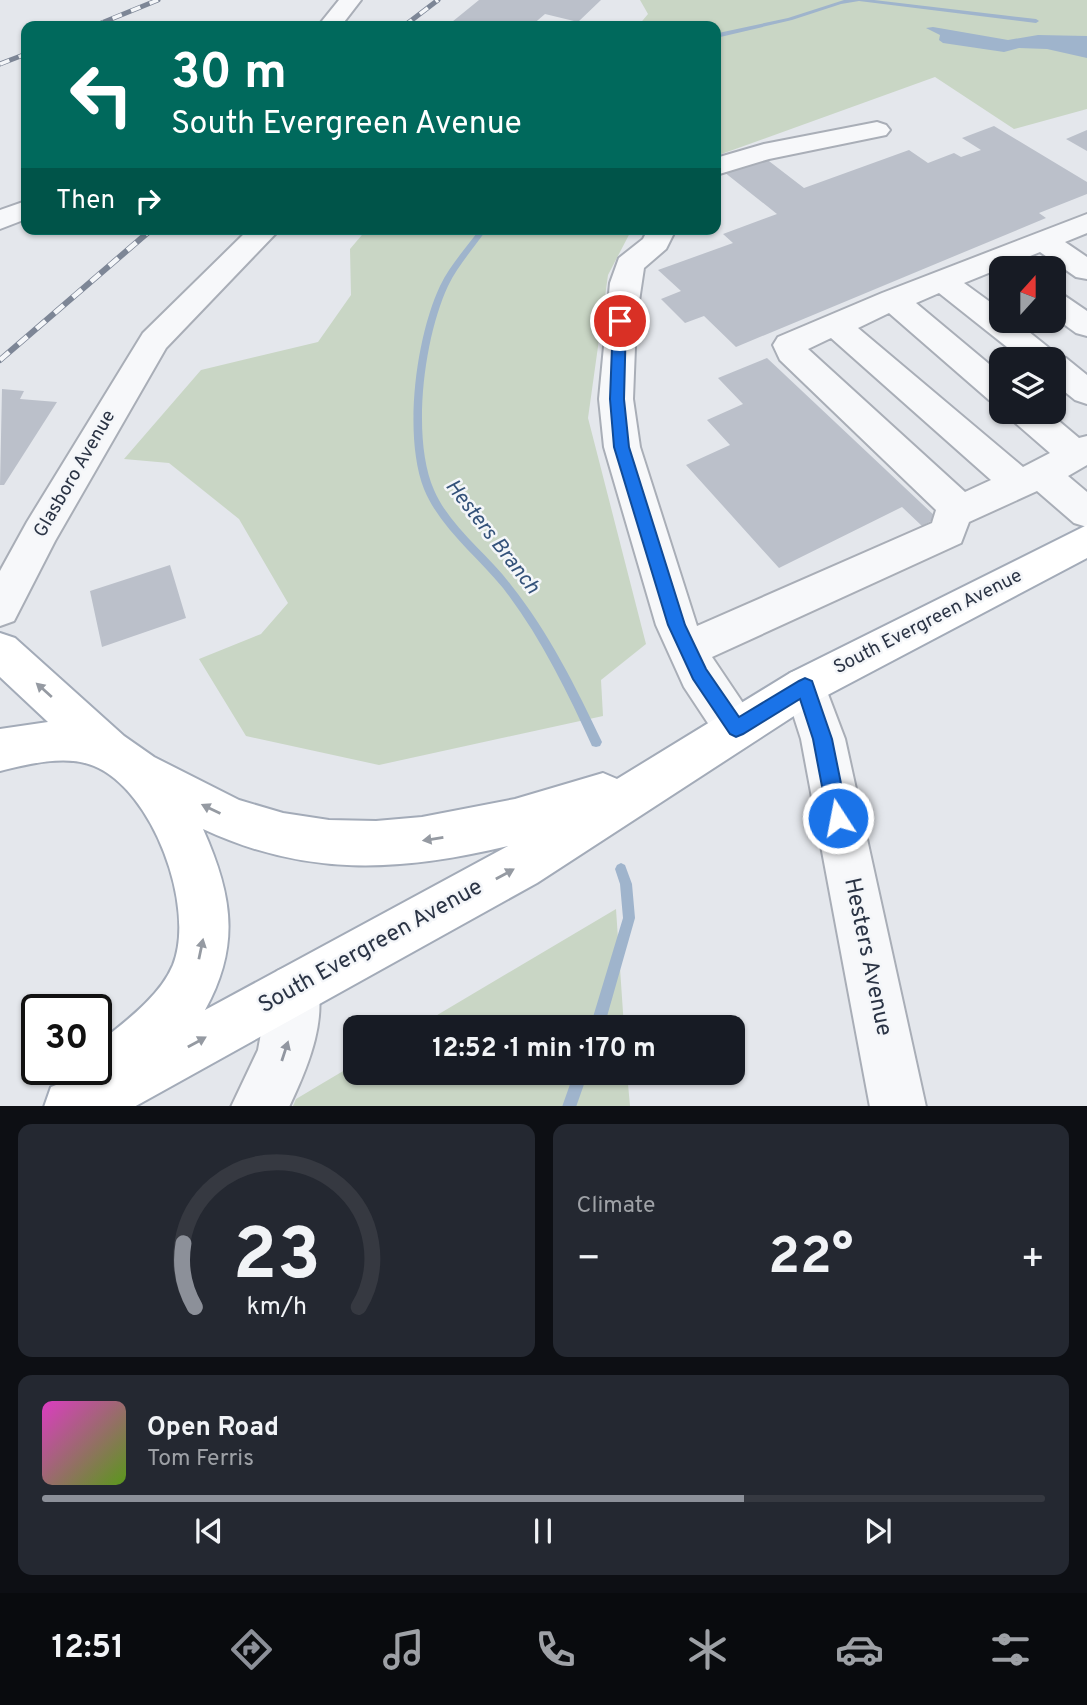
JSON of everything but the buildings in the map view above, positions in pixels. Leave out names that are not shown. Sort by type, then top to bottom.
[{"type":"main road","name":"South Evergreen Avenue","points":[[73,1106],[124,1083],[520,866],[805,686],[1087,540]]},
{"type":"main road","name":"South Evergreen Avenue","points":[[0,651],[125,761],[240,823],[288,837],[397,845],[478,832],[522,821],[663,774]]},
{"type":"main road","points":[[0,750],[39,741],[65,739],[125,761],[168,809],[186,844],[205,916],[201,953],[184,997],[158,1026],[63,1106]]},
{"type":"street","points":[[333,21],[350,0]]},
{"type":"street","points":[[721,165],[764,152],[877,130]]},
{"type":"street","points":[[0,220],[21,211]]},
{"type":"street","points":[[1014,256],[1087,223]]},
{"type":"street","name":"Glasboro Avenue","points":[[0,609],[40,533],[154,341],[260,235]]},
{"type":"street","points":[[659,235],[656,243],[630,264],[620,321],[617,399],[622,447],[662,582],[687,649],[699,674],[736,729]]},
{"type":"street","points":[[1043,241],[1087,270]]},
{"type":"street","points":[[960,510],[791,352],[789,345],[893,300],[989,267]]},
{"type":"street","points":[[942,281],[1028,347]]},
{"type":"street","points":[[893,300],[989,382]]},
{"type":"street","points":[[1066,312],[1087,327]]},
{"type":"street","points":[[844,320],[842,331],[1030,479],[1087,513]]},
{"type":"street","points":[[1066,375],[1087,391]]},
{"type":"street","points":[[687,649],[948,532],[953,513],[1030,479],[1081,452],[1042,424]]},
{"type":"street","name":"Hesters Avenue","points":[[805,686],[822,739],[898,1106]]},
{"type":"street","points":[[259,1106],[276,1078],[290,1033],[295,989]]},
{"type":"green space","points":[[640,0],[1087,0],[1087,109],[1014,129],[935,77],[721,154],[721,21],[642,21],[648,14]]},
{"type":"green space","points":[[362,235],[629,235],[608,275],[588,418],[646,644],[601,680],[603,716],[379,765],[246,736],[199,659],[261,634],[288,603],[239,519],[169,463],[124,459],[201,370],[318,342],[351,295],[350,249]]},
{"type":"green space","points":[[616,909],[623,1015],[437,1015]]},
{"type":"green space","points":[[343,1071],[343,1085],[628,1085],[630,1106],[293,1106],[296,1099]]},
{"type":"water","points":[[926,28],[1008,40],[1038,35],[1087,36],[1087,58],[1047,49],[1019,48],[1004,52],[943,43],[939,40],[940,35]]},
{"type":"waterway","name":"Hesters Branch","points":[[721,35],[790,19],[840,2],[858,0]]},
{"type":"waterway","name":"Hesters Branch","points":[[860,0],[1036,21]]},
{"type":"waterway","name":"Hesters Branch","points":[[480,235],[444,286],[429,330],[423,357],[418,416],[422,470],[429,490],[444,515],[506,585],[533,622],[567,680],[596,742]]},
{"type":"waterway","name":"Hesters Branch","points":[[601,1015],[629,918],[626,884],[621,869]]},
{"type":"waterway","name":"Hesters Branch","points":[[569,1106],[577,1085]]},
{"type":"railway","points":[[106,21],[158,0]]},
{"type":"railway","points":[[411,21],[438,0]]},
{"type":"railway","points":[[0,64],[21,56]]},
{"type":"railway","points":[[0,360],[145,235]]},
{"type":"route","points":[[620,321],[617,399],[622,447],[677,625],[699,674],[736,729],[805,686],[822,739],[838,818]]}]
